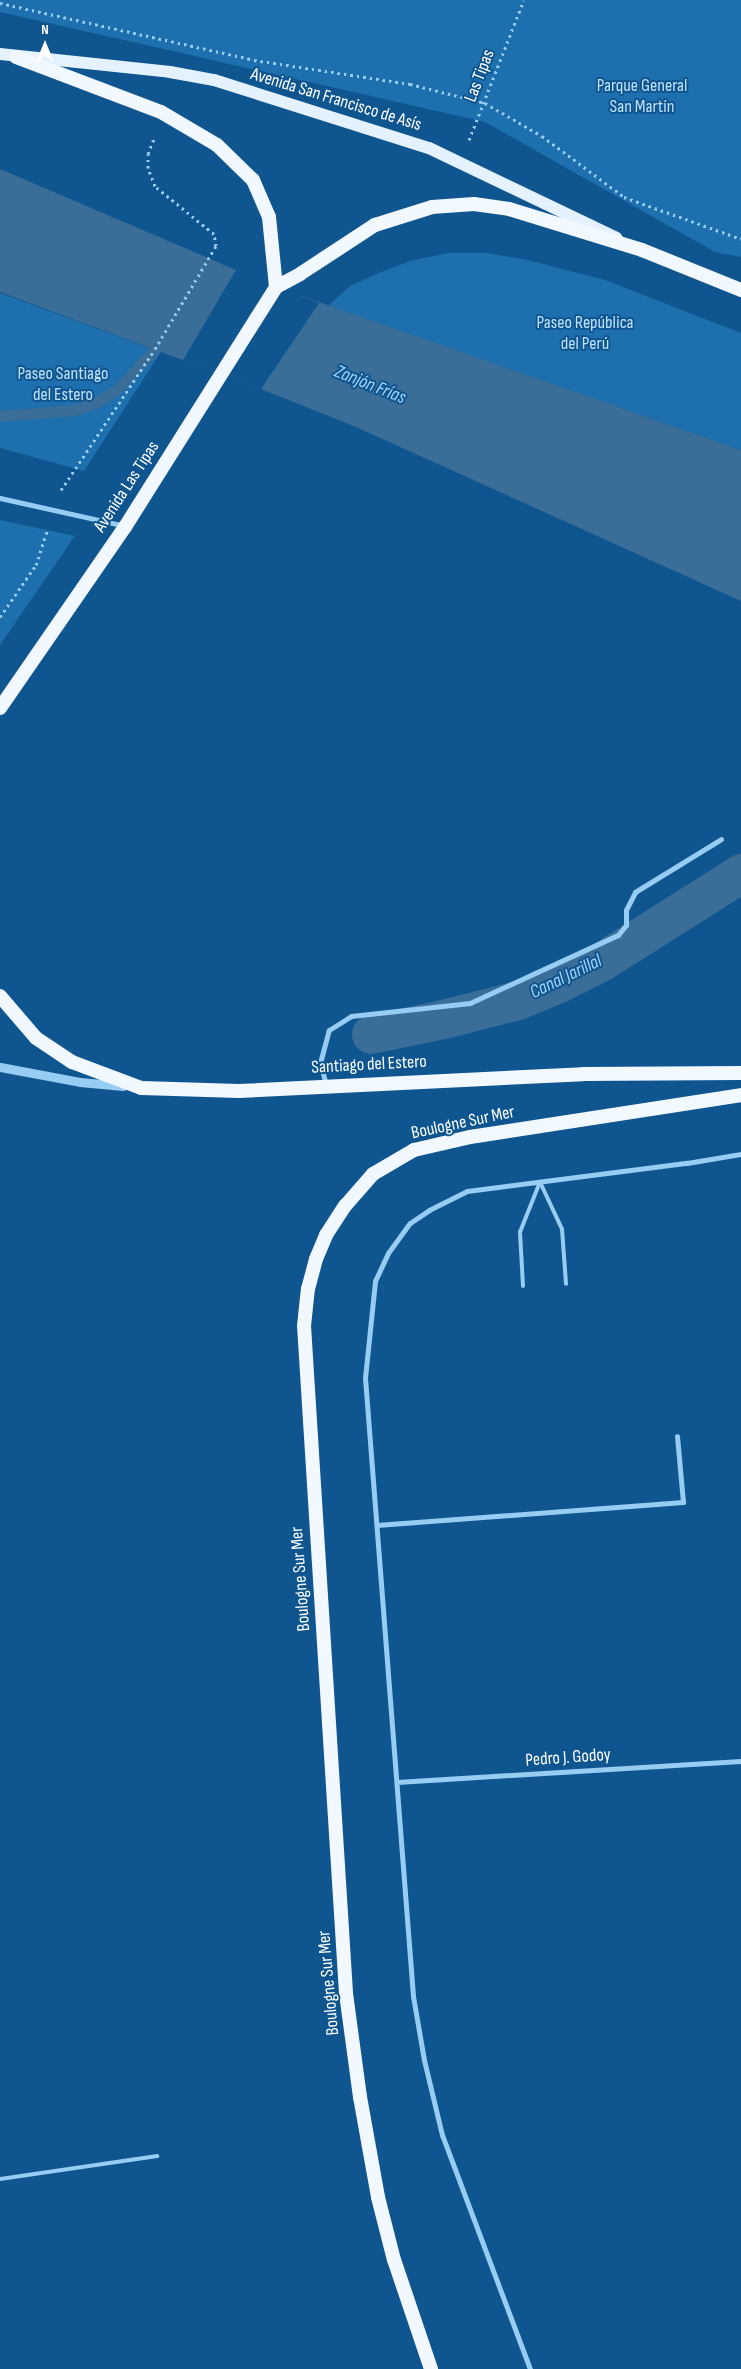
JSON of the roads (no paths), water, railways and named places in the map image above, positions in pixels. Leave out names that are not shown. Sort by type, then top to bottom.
[{"type":"highway","points":[[16,57],[161,112],[218,145],[253,180],[269,217],[276,287],[300,274],[375,225],[432,207],[474,204],[509,209],[642,250],[741,290]]},
{"type":"highway","name":"Avenida Las Tipas","points":[[1,708],[125,526],[276,287]]},
{"type":"highway","points":[[0,996],[36,1038],[72,1062],[141,1088]]},
{"type":"highway","name":"Santiago del Estero","points":[[141,1088],[239,1091],[583,1074],[741,1073]]},
{"type":"highway","name":"Boulogne Sur Mer","points":[[431,2369],[394,2260],[378,2197],[360,2097],[346,1993],[304,1326],[308,1289],[316,1259],[326,1235],[345,1206],[373,1174],[414,1150],[470,1137],[741,1095]]},
{"type":"main road","name":"Avenida San Francisco de Asís","points":[[0,54],[170,72],[214,80],[429,148],[642,250]]},
{"type":"street","points":[[0,498],[125,526]]},
{"type":"street","points":[[326,1086],[320,1063],[328,1030],[351,1016],[470,1003],[618,935],[626,925],[626,910],[635,892],[721,839]]},
{"type":"street","name":"Santiago del Estero","points":[[0,1067],[80,1082],[141,1088]]},
{"type":"street","points":[[530,2369],[442,2135],[424,2060],[413,1996],[365,1378],[375,1281],[388,1253],[410,1223],[429,1210],[467,1191],[687,1163],[741,1154]]},
{"type":"street","points":[[377,1525],[682,1502],[677,1436]]},
{"type":"street","name":"Pedro J. Godoy","points":[[397,1782],[741,1761]]},
{"type":"lane","points":[[540,1182],[562,1229],[566,1284]]},
{"type":"lane","points":[[523,1286],[520,1232],[540,1182]]},
{"type":"lane","points":[[0,2179],[157,2156]]},
{"type":"water","name":"Zanjón Frías","points":[[0,169],[276,287],[741,450],[741,601],[356,427],[261,389],[0,292]]},
{"type":"waterway","points":[[0,416],[74,410],[97,402],[120,387],[164,339]]},
{"type":"waterway","name":"Canal Jarillal","points":[[371,1034],[443,1019],[518,1000],[561,982],[602,961],[741,873]]},
{"type":"park label","name":"Parque General San Martín","points":[[642,97]]},
{"type":"park label","name":"Paseo República del Perú","points":[[585,334]]},
{"type":"park label","name":"Paseo Santiago del Estero","points":[[63,385]]}]
